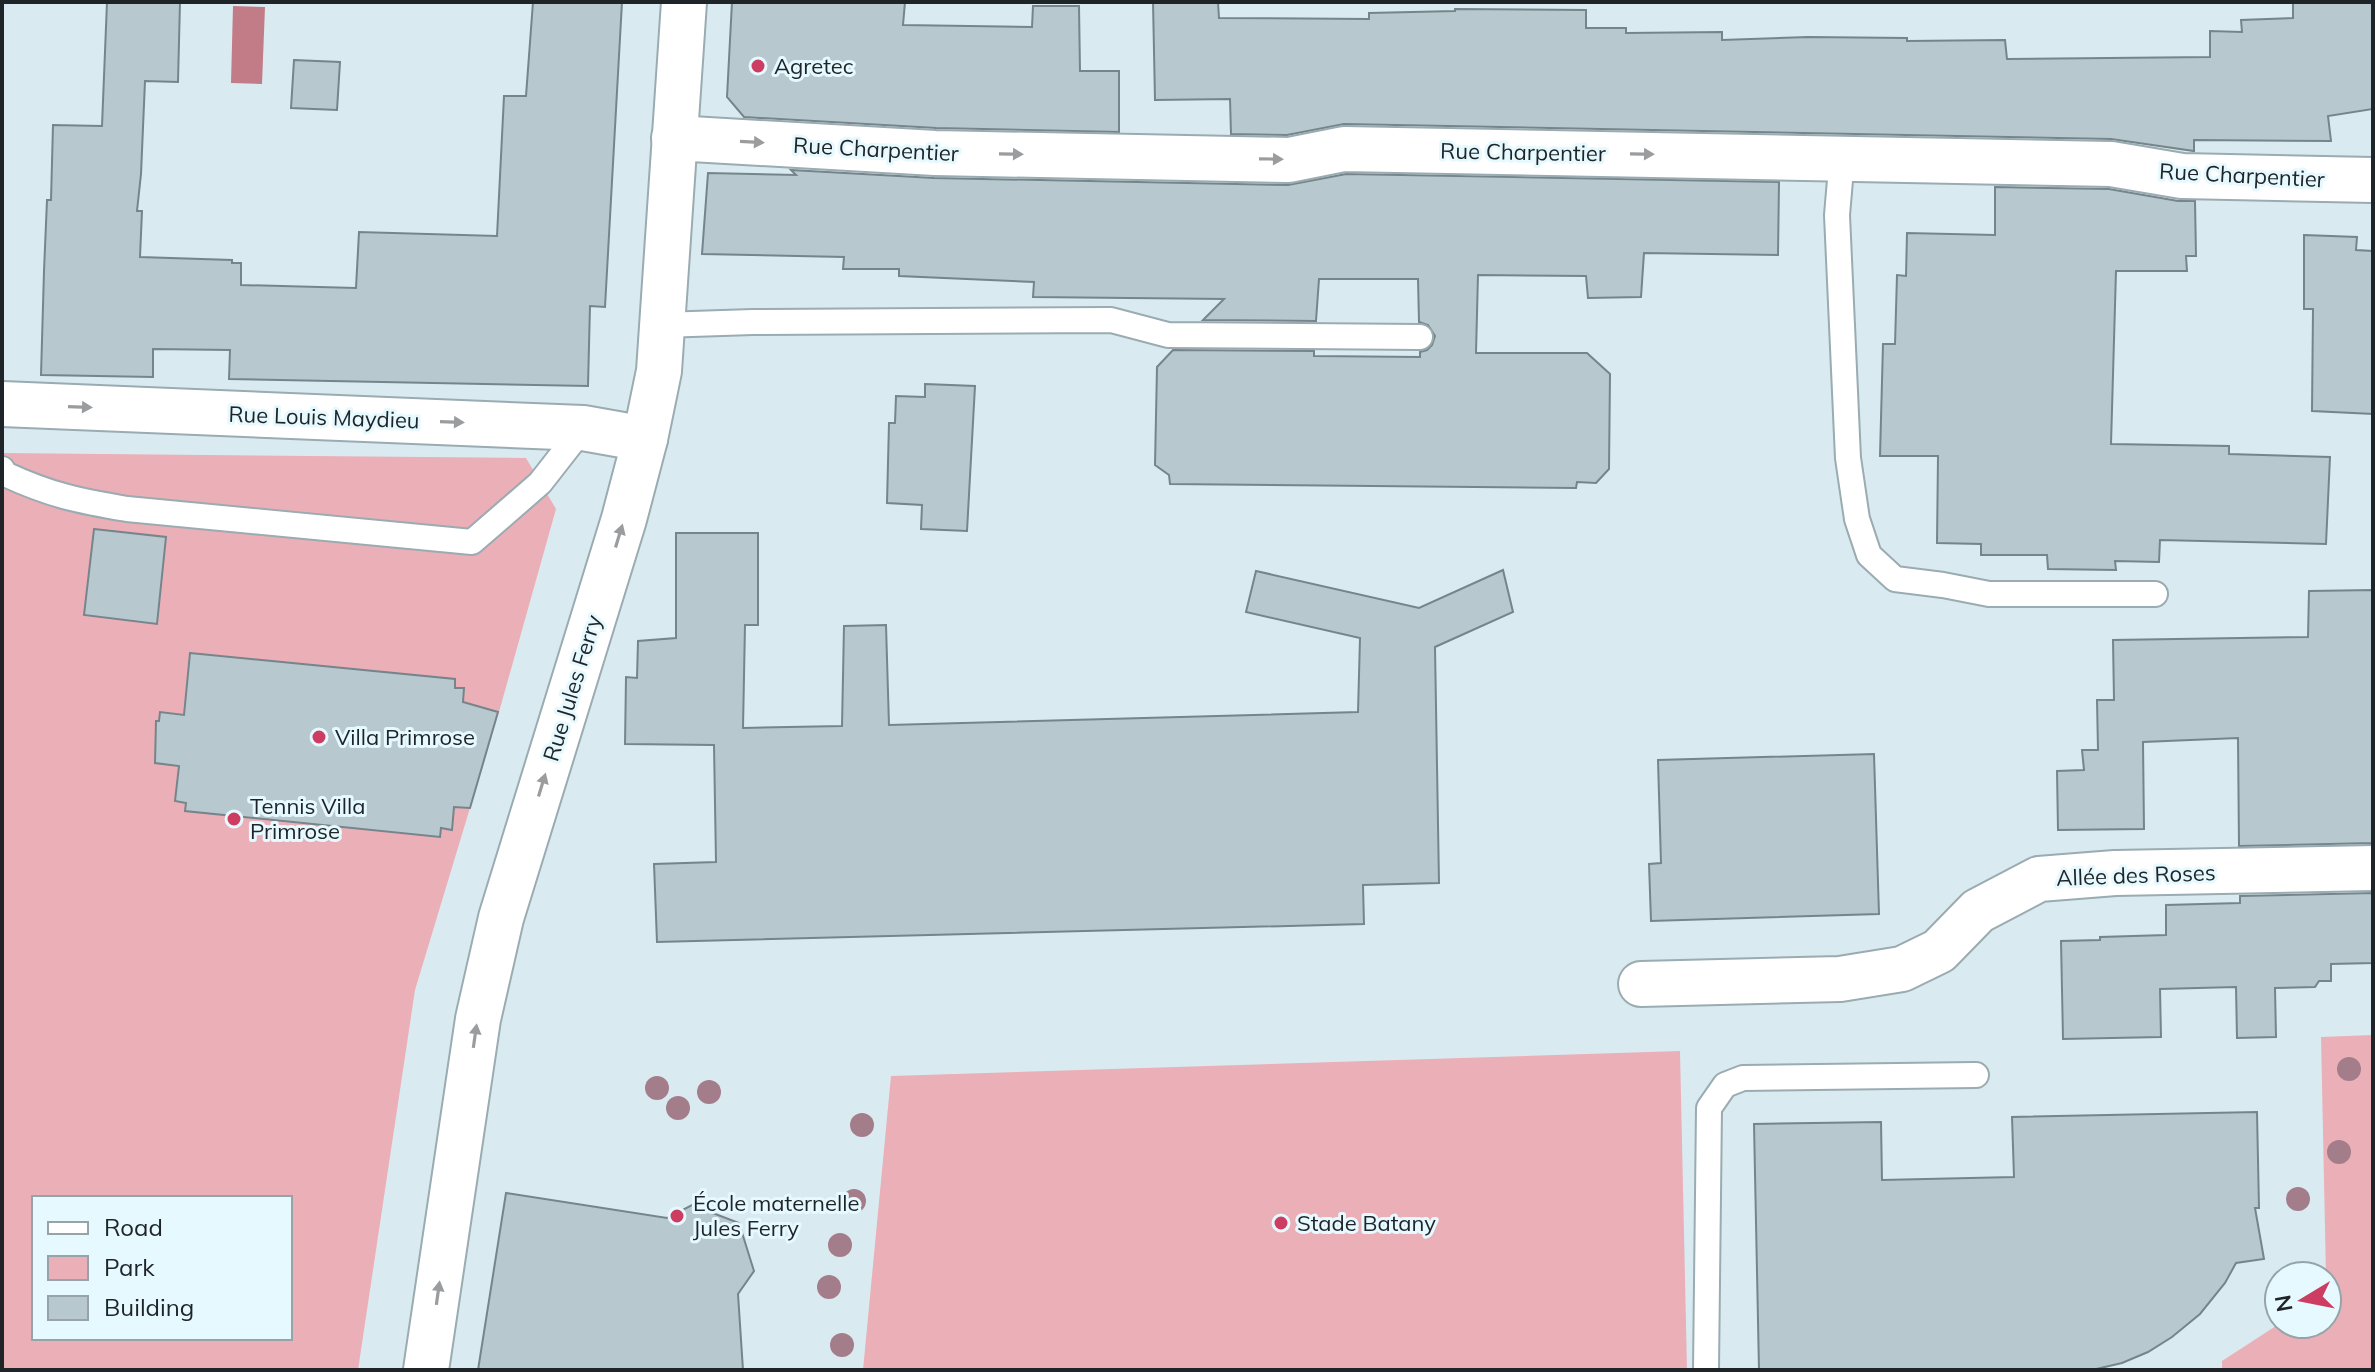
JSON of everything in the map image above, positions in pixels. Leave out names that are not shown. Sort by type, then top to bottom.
[{"type":"street","name":"Rue Jules Ferry","points":[[426,1370],[478,1019],[501,918],[624,519],[659,371],[684,2]]},
{"type":"street","name":"Rue Charpentier","points":[[674,138],[935,153],[1289,160],[1344,149],[1842,157],[2111,164],[2182,176],[2373,180]]},
{"type":"street","name":"Rue Louis Maydieu","points":[[2,404],[583,428],[645,439]]},
{"type":"street","name":"Allée des Roses","points":[[1641,984],[1840,979],[1902,969],[1939,951],[1978,911],[2039,879],[2115,873],[2373,868]]},
{"type":"lane","points":[[1842,157],[1837,215],[1848,458],[1857,519],[1869,555],[1895,579],[1989,594],[2155,594]]},
{"type":"lane","points":[[661,325],[1111,320],[1168,335],[1420,337]]},
{"type":"lane","points":[[2,469],[5,474],[42,491],[76,501],[127,509],[472,542],[540,483],[583,428]]},
{"type":"lane","points":[[1706,1370],[1709,1108],[1725,1085],[1743,1078],[1976,1075]]},
{"type":"green space","name":"Tennis Villa Primrose","points":[[2,453],[526,458],[556,509],[499,712],[415,990],[358,1370],[2,1370]]},
{"type":"green space","points":[[2373,1035],[2373,1370],[2222,1370],[2222,1361],[2263,1334],[2263,1340],[2343,1340],[2343,1260],[2326,1260],[2321,1037]]},
{"type":"green space","name":"Stade Batany","points":[[1680,1051],[1687,1370],[863,1370],[891,1076]]},
{"type":"shaded area","points":[[233,6],[265,7],[262,84],[231,83]]},
{"type":"building","points":[[107,2],[180,2],[178,82],[145,81],[137,211],[142,211],[140,257],[232,260],[232,263],[241,263],[241,285],[356,288],[359,232],[497,236],[504,96],[526,96],[533,2],[622,2],[605,307],[590,306],[588,386],[229,379],[230,350],[153,349],[153,377],[41,375],[53,125],[102,126]]},
{"type":"building","points":[[732,2],[905,2],[903,25],[1032,27],[1033,6],[1079,6],[1080,71],[1119,71],[1119,132],[936,128],[744,117],[727,97]]},
{"type":"building","points":[[1153,2],[1218,2],[1219,18],[1369,19],[1369,13],[1455,9],[1586,10],[1586,28],[1626,28],[1626,33],[1722,32],[1722,40],[1808,37],[1907,38],[1907,41],[2005,40],[2007,59],[2210,57],[2210,31],[2242,32],[2241,20],[2293,18],[2293,2],[2373,2],[2373,109],[2328,116],[2331,141],[2194,140],[2194,151],[2111,139],[1344,124],[1287,135],[1231,134],[1230,99],[1155,100]]},
{"type":"building","points":[[294,60],[340,62],[337,110],[291,108]]},
{"type":"building","points":[[791,170],[934,178],[1288,185],[1346,174],[1779,182],[1778,255],[1644,253],[1641,297],[1588,298],[1586,276],[1478,275],[1476,353],[1587,353],[1610,374],[1609,469],[1596,483],[1577,482],[1576,488],[1170,484],[1169,475],[1155,465],[1157,367],[1173,350],[1314,351],[1314,356],[1420,357],[1420,352],[1432,345],[1435,336],[1428,325],[1419,322],[1418,279],[1319,279],[1316,321],[1203,320],[1224,299],[1033,297],[1034,282],[899,276],[899,269],[843,269],[844,257],[702,254],[708,173],[796,175]]},
{"type":"building","points":[[1995,187],[2109,189],[2195,201],[2196,256],[2186,256],[2187,271],[2116,271],[2111,444],[2229,446],[2229,454],[2330,457],[2326,544],[2160,540],[2159,562],[2115,561],[2116,570],[2048,569],[2047,555],[1981,555],[1981,544],[1937,543],[1938,456],[1880,456],[1883,344],[1895,344],[1897,275],[1906,276],[1907,233],[1995,235]]},
{"type":"building","points":[[2304,235],[2357,237],[2356,250],[2373,251],[2373,414],[2312,411],[2313,309],[2304,309]]},
{"type":"building","points":[[925,384],[975,386],[967,531],[921,529],[922,505],[887,503],[889,423],[895,423],[896,396],[925,397]]},
{"type":"building","points":[[94,529],[166,537],[157,624],[84,615]]},
{"type":"building","points":[[676,533],[758,533],[758,625],[745,625],[743,728],[842,726],[844,626],[886,625],[889,725],[1358,712],[1360,638],[1246,612],[1256,571],[1419,608],[1503,570],[1513,612],[1435,647],[1439,883],[1363,885],[1364,924],[657,942],[654,864],[716,862],[714,745],[625,744],[626,677],[637,678],[638,641],[676,638]]},
{"type":"building","points":[[2373,590],[2373,843],[2239,846],[2238,738],[2143,742],[2144,829],[2058,830],[2057,771],[2084,770],[2082,750],[2098,750],[2097,700],[2114,700],[2113,640],[2308,637],[2309,591]]},
{"type":"building","name":"Villa Primrose","points":[[190,653],[455,679],[455,688],[464,688],[463,702],[498,712],[470,808],[454,807],[452,830],[441,828],[440,837],[185,811],[186,803],[175,801],[179,766],[155,763],[156,721],[159,721],[160,712],[184,715]]},
{"type":"building","points":[[1874,754],[1879,914],[1651,921],[1649,864],[1661,863],[1658,760]]},
{"type":"building","points":[[2373,893],[2373,963],[2331,964],[2331,981],[2319,981],[2315,987],[2275,988],[2276,1037],[2237,1038],[2236,987],[2160,989],[2161,1037],[2063,1039],[2061,941],[2166,935],[2166,905],[2240,903],[2240,896]]},
{"type":"building","points":[[2257,1112],[2259,1208],[2255,1208],[2264,1259],[2236,1263],[2225,1283],[2200,1314],[2148,1352],[2122,1363],[2092,1370],[1759,1370],[1754,1124],[1881,1122],[1882,1180],[2014,1177],[2012,1117]]},
{"type":"building","points":[[506,1193],[667,1218],[692,1205],[739,1223],[754,1271],[738,1294],[743,1370],[478,1370]]},
{"type":"place","name":"Agretec","points":[[758,66]]},
{"type":"place","name":"Villa Primrose","points":[[319,737]]},
{"type":"place","name":"Tennis Villa Primrose","points":[[234,819]]},
{"type":"place","name":"École maternelle Jules Ferry","points":[[677,1216]]},
{"type":"place","name":"Stade Batany","points":[[1281,1223]]}]
